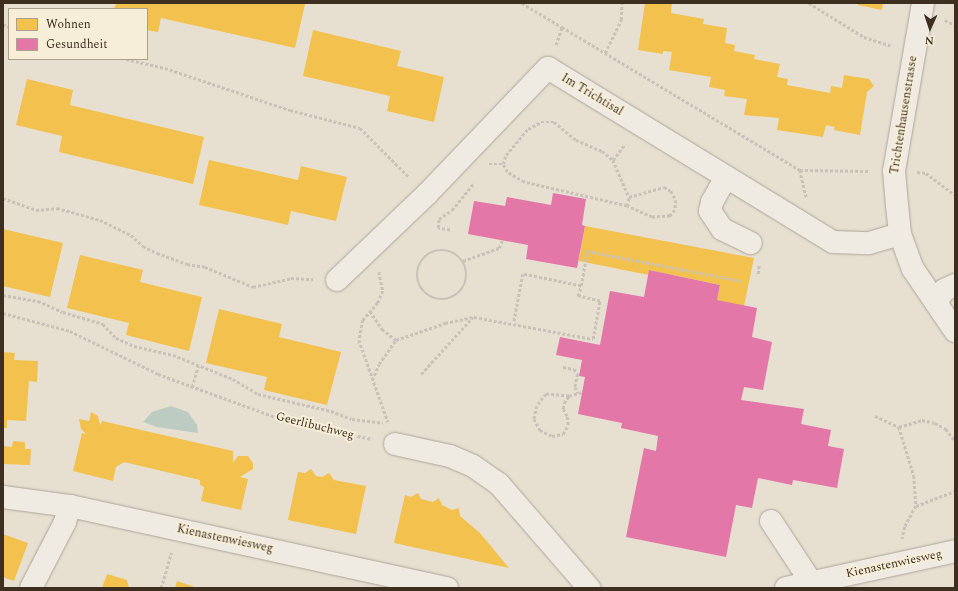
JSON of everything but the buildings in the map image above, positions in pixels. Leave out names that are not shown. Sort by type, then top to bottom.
[{"type":"street","name":"Trichtenhausenstrasse","points":[[923,3],[914,54],[883,171],[900,234],[913,269],[955,331]]},
{"type":"street","name":"Im Trichtisal","points":[[337,280],[427,194],[548,68],[833,242],[870,243],[900,234]]},
{"type":"street","points":[[726,177],[712,202],[710,211],[722,228],[751,243]]},
{"type":"street","points":[[936,303],[944,290],[955,285]]},
{"type":"street","points":[[396,444],[450,456],[473,466],[499,484],[589,588]]},
{"type":"street","name":"Kienastenwiesweg","points":[[3,497],[70,506],[447,588]]},
{"type":"street","points":[[31,588],[65,522],[70,506]]},
{"type":"street","points":[[772,521],[811,582]]},
{"type":"street","name":"Kienastenwiesweg","points":[[786,588],[955,551]]},
{"type":"path","points":[[522,3],[800,170],[926,173],[955,195]]},
{"type":"path","points":[[605,53],[621,20],[622,3]]},
{"type":"path","points":[[809,3],[864,37],[914,54]]},
{"type":"path","points":[[548,68],[562,27]]},
{"type":"path","points":[[130,60],[165,68],[290,110],[360,128],[427,194]]},
{"type":"path","points":[[627,206],[629,197],[613,160],[602,151],[576,140],[554,122],[541,122],[528,129],[506,154],[503,164],[507,172],[524,182],[627,206],[652,217],[670,216],[675,210],[676,200],[671,191],[664,187],[629,197]]},
{"type":"path","points":[[487,164],[503,164]]},
{"type":"path","points":[[450,230],[438,228],[439,219],[452,210],[478,177]]},
{"type":"path","points":[[3,198],[36,210],[57,208],[100,220],[131,235],[143,246],[157,253],[187,264],[205,267],[253,287],[291,278],[337,280]]},
{"type":"path","points":[[463,261],[499,248],[502,241]]},
{"type":"path","points":[[3,295],[38,301],[63,312],[103,324],[116,338],[134,346],[173,355],[233,379],[258,394],[331,411],[352,419],[389,425],[372,381],[359,340],[360,326],[383,291],[371,246]]},
{"type":"path","points":[[449,251],[463,261],[466,268],[466,284],[456,296],[442,301],[433,299],[420,288],[417,280],[418,268],[425,257],[432,252],[449,251]]},
{"type":"path","points":[[372,381],[379,364],[396,340],[445,323],[474,317],[514,322],[593,338],[600,301],[578,296],[587,251],[742,281]]},
{"type":"path","points":[[514,322],[524,274],[581,286]]},
{"type":"path","points":[[370,312],[382,329],[396,340]]},
{"type":"path","name":"Geerlibuchweg","points":[[3,313],[70,331],[158,374],[289,422],[396,444]]},
{"type":"path","points":[[421,374],[474,317]]},
{"type":"path","points":[[192,387],[198,366]]},
{"type":"path","points":[[563,367],[574,370],[578,374],[576,387],[578,393]]},
{"type":"path","points":[[569,396],[564,403],[563,409],[567,416],[568,425],[563,434],[552,436],[540,430],[534,419],[536,406],[546,394],[569,396],[582,392]]},
{"type":"path","points":[[875,416],[899,427],[922,420],[935,422],[946,429],[955,441]]},
{"type":"path","points":[[899,427],[914,476],[916,506],[905,527],[903,547]]},
{"type":"path","points":[[916,506],[955,491]]},
{"type":"path","points":[[161,588],[178,529]]},
{"type":"shaded area","points":[[171,406],[188,412],[197,425],[198,433],[157,427],[143,422],[152,412]]}]
